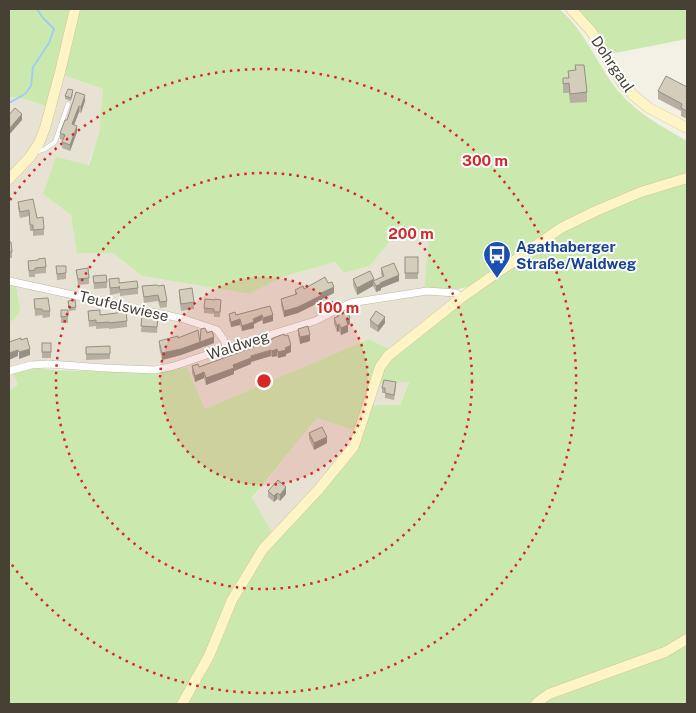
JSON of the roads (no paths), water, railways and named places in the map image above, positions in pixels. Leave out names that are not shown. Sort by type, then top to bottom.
[{"type":"street","points":[[9,179],[32,154],[46,128],[75,9]]},
{"type":"street","name":"Dohrgaul","points":[[571,9],[591,30],[622,83],[634,96],[649,108],[687,128]]},
{"type":"street","points":[[182,704],[209,656],[232,600],[263,549],[319,489],[354,446],[380,367],[394,350],[461,298],[561,228],[641,192],[687,178]]},
{"type":"street","name":"Teufelswiese","points":[[9,281],[184,319],[217,330],[228,348]]},
{"type":"street","name":"Waldweg","points":[[9,372],[31,365],[48,364],[155,370],[174,366],[315,320],[350,303],[427,291],[456,293],[461,298]]},
{"type":"street","points":[[536,704],[549,694],[665,652],[687,638]]},
{"type":"lane","points":[[32,154],[45,149],[55,142],[68,104]]},
{"type":"waterway","points":[[9,103],[25,94],[31,86],[33,67],[49,43],[54,29],[37,9]]},
{"type":"place","name":"Agathaberger Straße/Waldweg","points":[[497,279]]}]
